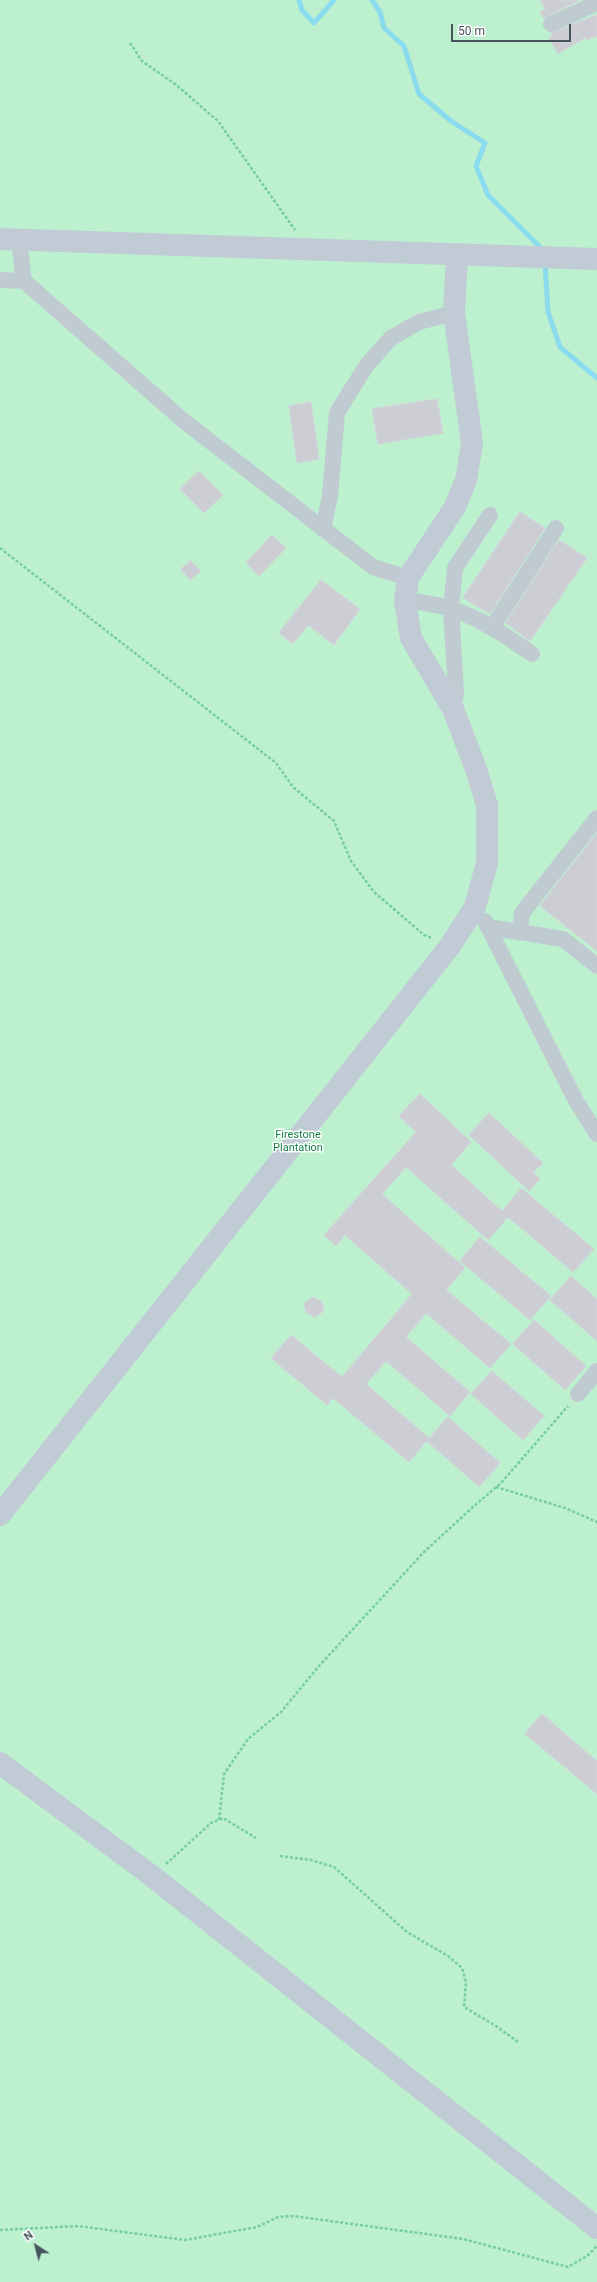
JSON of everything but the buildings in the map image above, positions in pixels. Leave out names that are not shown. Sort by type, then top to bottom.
[{"type":"street","points":[[551,24],[597,3]]},
{"type":"street","points":[[408,578],[372,567],[184,422],[24,281],[10,240],[597,259]]},
{"type":"street","points":[[0,1515],[450,946],[475,907],[487,863],[487,805],[476,769],[453,709],[411,638],[405,601],[408,578],[455,507],[467,473],[472,443],[454,313],[457,254]]},
{"type":"street","points":[[0,280],[24,281]]},
{"type":"street","points":[[324,529],[330,496],[337,413],[367,365],[391,338],[419,322],[454,313]]},
{"type":"street","points":[[453,709],[456,692],[451,608],[455,568],[490,515]]},
{"type":"street","points":[[493,626],[556,528]]},
{"type":"street","points":[[405,601],[421,602],[451,608],[493,626],[532,654]]},
{"type":"street","points":[[520,932],[522,913],[597,818]]},
{"type":"street","points":[[475,907],[488,926],[576,1101],[597,1134]]},
{"type":"street","points":[[488,926],[563,939],[596,965]]},
{"type":"street","points":[[578,1394],[597,1371]]},
{"type":"street","points":[[0,1763],[152,1876],[597,2228]]},
{"type":"path","points":[[130,43],[142,61],[175,84],[218,121],[255,172],[291,226],[297,231]]},
{"type":"path","points":[[0,548],[276,763],[293,787],[334,821],[351,861],[374,892],[424,934],[450,946]]},
{"type":"path","points":[[219,1820],[224,1774],[248,1738],[281,1712],[319,1666],[424,1552],[496,1487],[578,1394]]},
{"type":"path","points":[[496,1487],[565,1508],[597,1522]]},
{"type":"path","points":[[152,1876],[211,1823],[223,1818],[256,1838]]},
{"type":"path","points":[[280,1856],[312,1860],[334,1867],[407,1932],[448,1956],[462,1968],[466,1982],[464,2007],[496,2026],[518,2042]]},
{"type":"path","points":[[0,2230],[78,2226],[185,2240],[257,2227],[278,2217],[293,2216],[463,2238],[568,2267],[587,2256],[597,2246]]},
{"type":"green space","name":"Firestone Plantation","points":[[0,0],[597,0],[597,2282],[0,2282]]},
{"type":"waterway","points":[[299,0],[302,10],[314,23],[334,0]]},
{"type":"waterway","points":[[372,0],[380,12],[384,28],[404,46],[419,94],[451,121],[485,143],[476,166],[488,195],[543,250]]},
{"type":"waterway","points":[[545,262],[548,312],[560,347],[597,378]]}]
